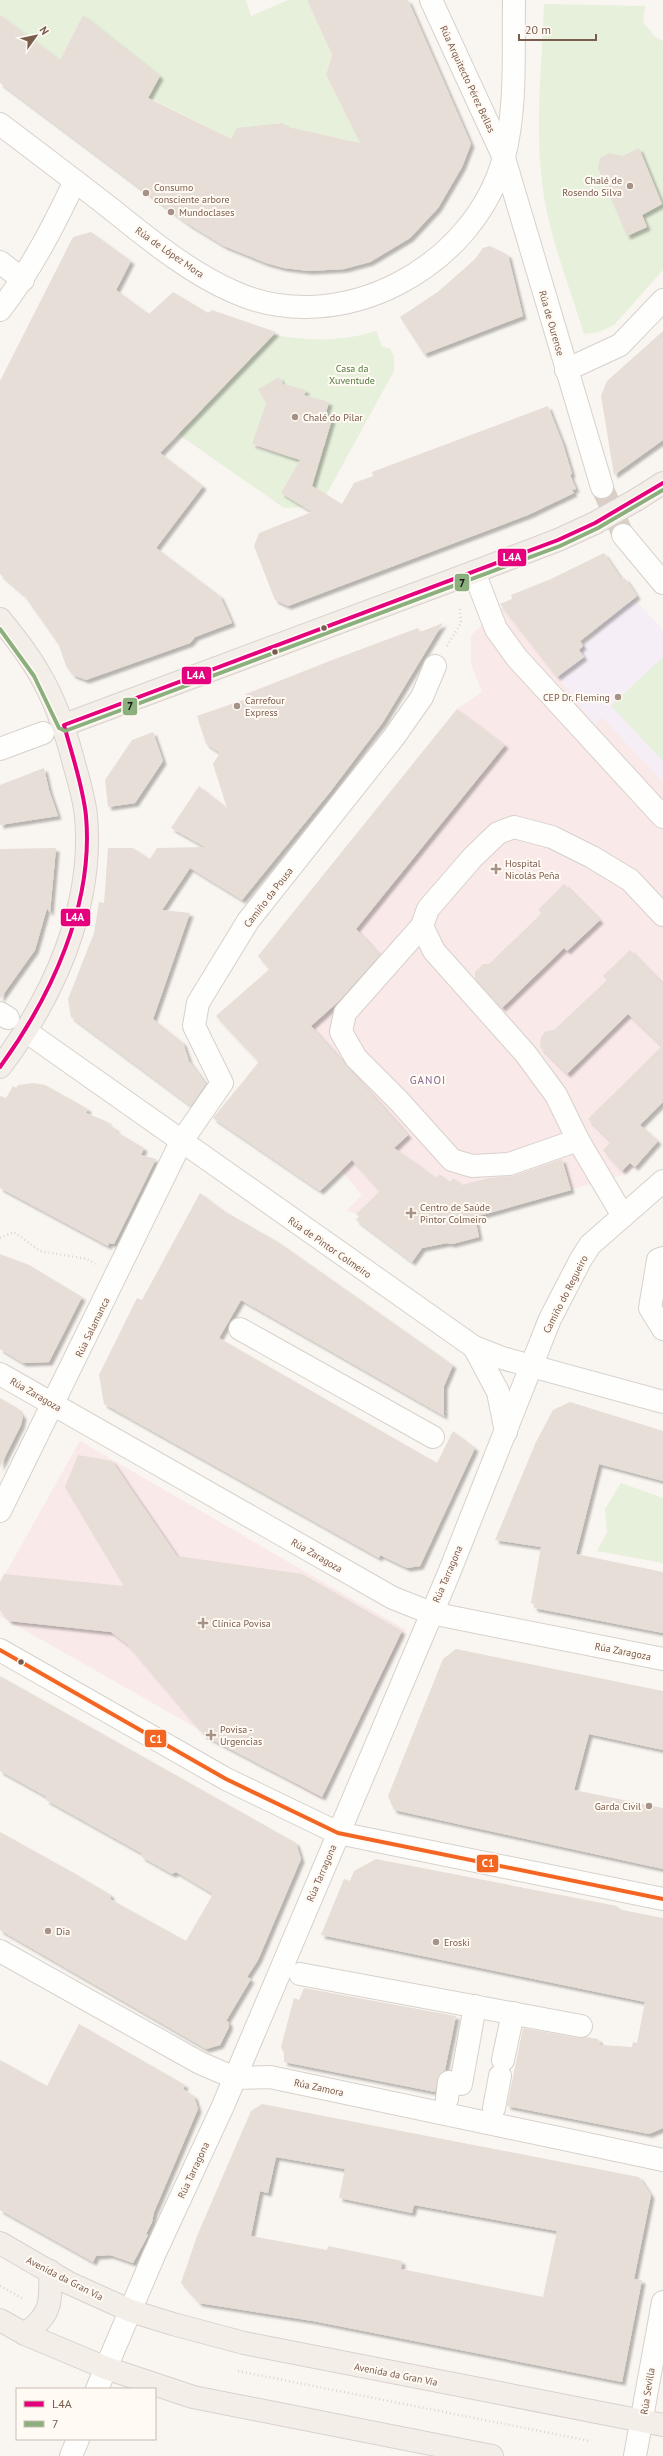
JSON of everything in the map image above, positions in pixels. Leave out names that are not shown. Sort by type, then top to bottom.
[{"type":"main road","points":[[64,725],[558,540],[636,500],[663,483]]},
{"type":"main road","points":[[0,619],[39,673],[64,725],[78,776],[86,814],[87,840],[78,913],[54,980],[27,1032],[0,1067]]},
{"type":"main road","name":"Avenida da Gran Vía","points":[[0,2243],[50,2271],[131,2311],[244,2343],[653,2423]]},
{"type":"main road","points":[[25,2334],[42,2322],[51,2301],[50,2271]]},
{"type":"main road","points":[[0,2320],[25,2334],[106,2368],[193,2397],[492,2456]]},
{"type":"street","name":"Rúa Arquitecto Pérez Bellas","points":[[431,0],[504,158]]},
{"type":"street","name":"Rúa de López Mora","points":[[0,124],[76,181],[155,244],[198,273],[235,293],[262,301],[314,308],[356,301],[403,283],[438,258],[466,228],[488,200],[504,158],[512,116],[514,0]]},
{"type":"street","name":"Rúa de Ourense","points":[[504,158],[602,487]]},
{"type":"street","points":[[0,310],[23,280],[48,237],[76,181]]},
{"type":"street","points":[[0,262],[23,280]]},
{"type":"street","points":[[566,370],[620,345],[663,300]]},
{"type":"street","points":[[623,535],[663,583]]},
{"type":"street","points":[[474,572],[496,629],[517,658],[663,817]]},
{"type":"street","name":"Camiño da Pousa","points":[[181,1142],[222,1083],[194,1026],[198,1003],[248,921],[394,737],[422,697],[435,666]]},
{"type":"street","points":[[0,749],[43,733]]},
{"type":"street","points":[[578,1140],[509,1164],[472,1166],[452,1160],[398,1100],[356,1058],[341,1032],[345,1014],[422,926],[428,909],[473,857],[498,833],[514,827],[552,837],[592,857],[630,880],[663,915]]},
{"type":"street","points":[[422,926],[434,951],[525,1053],[556,1095],[578,1140],[623,1216]]},
{"type":"street","name":"Rúa de Pintor Colmeiro","points":[[27,1032],[181,1142],[474,1347],[502,1358],[663,1402]]},
{"type":"street","name":"Rúa Salamanca","points":[[0,1511],[181,1142]]},
{"type":"street","name":"Camiño do Regueiro","points":[[531,1366],[550,1319],[581,1258],[590,1245],[663,1181]]},
{"type":"street","points":[[663,1258],[658,1260],[650,1308],[663,1329]]},
{"type":"street","points":[[240,1329],[433,1437]]},
{"type":"street","points":[[474,1347],[498,1392],[506,1432]]},
{"type":"street","name":"Rúa Tarragona","points":[[131,2311],[235,2078],[431,1613],[506,1432],[531,1366]]},
{"type":"street","name":"Rúa Zaragoza","points":[[0,1374],[393,1598],[431,1613],[663,1659]]},
{"type":"street","points":[[0,1650],[226,1779],[338,1833],[663,1900]]},
{"type":"street","name":"Rúa Zamora","points":[[0,1951],[200,2063],[235,2078],[270,2077],[663,2160]]},
{"type":"street","points":[[300,1974],[581,2026]]},
{"type":"street","points":[[447,2099],[449,2082],[461,2084],[475,2006]]},
{"type":"street","points":[[494,2108],[513,2014]]},
{"type":"street","name":"Rúa Sevilla","points":[[635,2456],[653,2423],[663,2302]]},
{"type":"street","points":[[98,2388],[131,2311]]},
{"type":"street","points":[[71,2456],[78,2440]]},
{"type":"path","points":[[435,666],[461,622],[460,609]]},
{"type":"path","points":[[0,1238],[14,1232],[40,1251],[87,1259],[98,1266]]},
{"type":"path","points":[[0,2286],[22,2298]]},
{"type":"path","points":[[238,2371],[590,2441]]},
{"type":"shaded area","name":"CEP Dr. Fleming","points":[[634,599],[663,630],[663,782],[602,718],[595,725],[557,677],[584,657],[579,650],[601,625]]},
{"type":"shaded area","name":"Hospital Nicolás Peña","points":[[503,606],[595,725],[602,717],[663,782],[663,1102],[640,1125],[658,1141],[635,1167],[622,1175],[496,1211],[476,1220],[453,1178],[450,1182],[439,1175],[437,1178],[425,1169],[363,1207],[356,1214],[347,1210],[362,1195],[339,1167],[245,1078],[259,1061],[216,1016],[269,969],[258,956],[457,709],[482,692],[471,664],[471,635]]},
{"type":"shaded area","name":"Clínica Povisa","points":[[80,1441],[406,1630],[321,1799],[0,1616],[0,1583]]},
{"type":"green space","points":[[0,0],[246,0],[251,16],[288,0],[307,0],[334,61],[330,60],[326,76],[360,143],[284,126],[284,124],[231,139],[148,97],[83,15],[60,60],[0,15]]},
{"type":"green space","points":[[544,4],[645,6],[643,22],[655,37],[663,41],[663,270],[614,325],[599,332],[584,334],[554,240],[545,201],[539,138]]},
{"type":"green space","name":"Casa da Xuventude","points":[[376,331],[382,346],[390,349],[394,356],[394,371],[320,506],[284,508],[178,434],[273,335],[312,339],[338,339],[363,335]],"holes":[[[279,377],[288,391],[305,390],[304,395],[329,402],[325,416],[332,419],[325,446],[295,459],[259,449],[252,444],[266,403],[258,389]],[[292,474],[313,487],[302,506],[281,493]]]},
{"type":"green space","points":[[663,657],[663,761],[611,706]]},
{"type":"green space","points":[[621,1483],[663,1498],[663,1563],[597,1551],[607,1533],[605,1509]]},
{"type":"building","points":[[307,0],[408,0],[471,144],[462,167],[438,208],[410,238],[370,262],[344,269],[309,271],[284,268],[266,263],[224,246],[188,224],[0,83],[0,15],[60,60],[83,15],[160,76],[148,98],[231,139],[237,128],[284,123],[284,126],[360,143],[326,75],[332,55]]},
{"type":"building","name":"Chalé de Rosendo Silva","points":[[639,148],[662,204],[642,215],[647,227],[627,236],[598,168],[600,158],[609,153],[623,156]]},
{"type":"building","points":[[91,232],[131,261],[116,290],[149,314],[173,292],[208,313],[212,310],[276,332],[160,453],[203,486],[156,548],[220,596],[232,623],[195,637],[190,643],[86,680],[73,675],[66,666],[59,645],[24,595],[0,574],[0,381],[73,237]]},
{"type":"building","points":[[490,246],[508,255],[523,316],[424,354],[400,317],[439,291],[475,259],[483,248]]},
{"type":"building","points":[[663,331],[663,440],[614,475],[601,396],[607,381]]},
{"type":"building","points":[[279,377],[283,384],[306,390],[304,395],[329,402],[325,416],[332,419],[312,486],[342,504],[354,483],[373,476],[372,472],[548,406],[563,444],[572,474],[570,475],[576,489],[572,490],[574,493],[528,515],[288,606],[275,600],[254,546],[259,533],[312,512],[281,493],[300,460],[252,444],[266,403],[258,389]]},
{"type":"building","points":[[604,553],[622,580],[625,578],[637,596],[580,641],[583,646],[579,650],[584,657],[557,677],[500,604],[512,599],[511,595],[551,579]]},
{"type":"building","points":[[443,623],[383,722],[330,792],[242,900],[190,868],[162,910],[190,913],[153,1019],[183,1043],[189,1061],[206,1084],[191,1106],[71,1017],[68,999],[94,933],[99,902],[104,903],[108,848],[133,848],[150,859],[157,848],[205,847],[171,828],[199,786],[227,808],[213,764],[220,753],[206,744],[197,716],[246,699],[246,694],[335,659],[418,628],[420,632]]},
{"type":"building","points":[[457,709],[505,745],[356,929],[380,955],[339,1001],[311,1026],[408,1135],[394,1148],[437,1178],[439,1174],[450,1182],[453,1178],[462,1185],[489,1178],[513,1176],[562,1159],[571,1190],[475,1217],[479,1237],[452,1244],[447,1243],[422,1248],[412,1262],[356,1220],[359,1216],[356,1214],[380,1191],[352,1160],[320,1191],[213,1118],[259,1062],[216,1016],[270,969],[258,956]]},
{"type":"building","points":[[153,732],[163,761],[135,803],[108,807],[105,780],[132,740]]},
{"type":"building","points":[[44,768],[49,790],[58,816],[0,825],[0,785]]},
{"type":"building","points":[[56,848],[50,913],[47,908],[35,950],[0,999],[0,849]]},
{"type":"building","points":[[564,884],[600,920],[567,951],[564,948],[502,1008],[475,979],[475,972],[483,964],[489,964],[542,913],[538,910]]},
{"type":"building","points":[[630,950],[663,984],[663,1102],[640,1125],[658,1141],[635,1167],[630,1163],[622,1171],[603,1150],[611,1142],[588,1119],[662,1046],[628,1014],[567,1074],[540,1047],[541,1037],[546,1031],[554,1030],[607,980],[603,976]]},
{"type":"building","points":[[33,1083],[45,1085],[88,1109],[86,1113],[108,1122],[107,1124],[116,1129],[115,1131],[144,1148],[141,1155],[156,1159],[114,1244],[109,1243],[108,1246],[0,1188],[0,1096],[6,1098],[13,1086],[16,1088],[18,1085]]},
{"type":"building","points":[[200,1193],[224,1211],[278,1242],[453,1365],[444,1386],[444,1416],[241,1300],[219,1338],[437,1463],[453,1431],[475,1448],[420,1566],[407,1568],[380,1555],[379,1558],[104,1404],[99,1375],[137,1298],[142,1300]]},
{"type":"building","points":[[0,1254],[29,1265],[82,1297],[49,1362],[23,1363],[0,1349]]},
{"type":"building","points":[[0,1398],[17,1408],[23,1416],[21,1425],[0,1467]]},
{"type":"building","points":[[570,1402],[663,1431],[663,1481],[599,1464],[576,1554],[663,1572],[663,1633],[534,1608],[534,1604],[531,1603],[541,1547],[495,1540],[536,1442],[553,1410]]},
{"type":"building","name":"Clínica Povisa","points":[[78,1455],[112,1461],[177,1556],[302,1574],[402,1631],[322,1797],[205,1736],[128,1645],[111,1632],[9,1621],[0,1610],[0,1582],[4,1574],[124,1586],[65,1487]]},
{"type":"building","points":[[456,1649],[663,1691],[663,1750],[589,1734],[574,1790],[663,1808],[663,1869],[394,1810],[388,1796],[443,1659]]},
{"type":"building","points":[[0,1676],[296,1843],[301,1859],[258,1960],[247,1977],[251,1979],[226,2021],[229,2022],[229,2027],[220,2045],[206,2049],[0,1930],[0,1832],[111,1895],[110,1899],[186,1941],[213,1894],[176,1872],[172,1874],[142,1857],[141,1853],[46,1800],[47,1797],[0,1771]]},
{"type":"building","points":[[376,1859],[617,1906],[617,1909],[663,1918],[663,2128],[649,2134],[507,2106],[523,2028],[579,2038],[587,2037],[598,2039],[601,2045],[632,2047],[633,2042],[637,2043],[645,2002],[321,1935],[344,1879],[350,1881],[354,1871]]},
{"type":"building","points":[[304,1988],[456,2016],[445,2070],[439,2075],[435,2092],[284,2062],[284,2053],[281,2047],[294,1998],[299,2000]]},
{"type":"building","points":[[79,2024],[185,2085],[183,2089],[194,2096],[198,2109],[154,2212],[152,2222],[146,2234],[148,2235],[133,2263],[110,2255],[96,2256],[93,2262],[0,2210],[0,2060],[47,2086]]},
{"type":"building","points":[[262,2104],[639,2177],[651,2195],[634,2279],[642,2280],[622,2382],[313,2321],[199,2303],[181,2283],[197,2236],[251,2111]],"holes":[[[276,2157],[345,2169],[339,2198],[412,2213],[414,2205],[557,2231],[543,2297],[401,2269],[402,2261],[328,2246],[327,2250],[251,2236],[260,2191],[268,2193]]]},
{"type":"tunnel","points":[[602,487],[623,535]]},
{"type":"transit line","name":"L4A","points":[[0,1067],[19,1040],[52,980],[65,949],[76,916],[83,883],[87,849],[85,805],[64,725],[558,540],[595,523],[663,483]]},
{"type":"transit line","name":"7","points":[[0,629],[34,676],[59,728],[65,731],[560,546],[598,528],[663,490]]},
{"type":"transit line","name":"C1","points":[[0,1650],[226,1779],[338,1833],[663,1899]]},
{"type":"place","name":"Chalé de Rosendo Silva","points":[[630,186]]},
{"type":"place","name":"Consumo consciente arbore","points":[[146,193]]},
{"type":"place","name":"Mundoclases","points":[[171,212]]},
{"type":"place","name":"Chalé do Pilar","points":[[295,417]]},
{"type":"place","name":"CEP Dr. Fleming","points":[[618,697]]},
{"type":"place","name":"Carrefour Express","points":[[237,706]]},
{"type":"place","name":"Hospital Nicolás Peña","points":[[496,869]]},
{"type":"place","name":"Centro de Saúde Pintor Colmeiro","points":[[411,1213]]},
{"type":"place","name":"Clínica Povisa","points":[[203,1623]]},
{"type":"place","name":"Povisa - Urgencias","points":[[211,1735]]},
{"type":"place","name":"Garda Civil","points":[[649,1806]]},
{"type":"place","name":"Dia","points":[[48,1931]]},
{"type":"place","name":"Eroski","points":[[436,1942]]},
{"type":"district","name":"GANOI","points":[[428,1080]]}]
